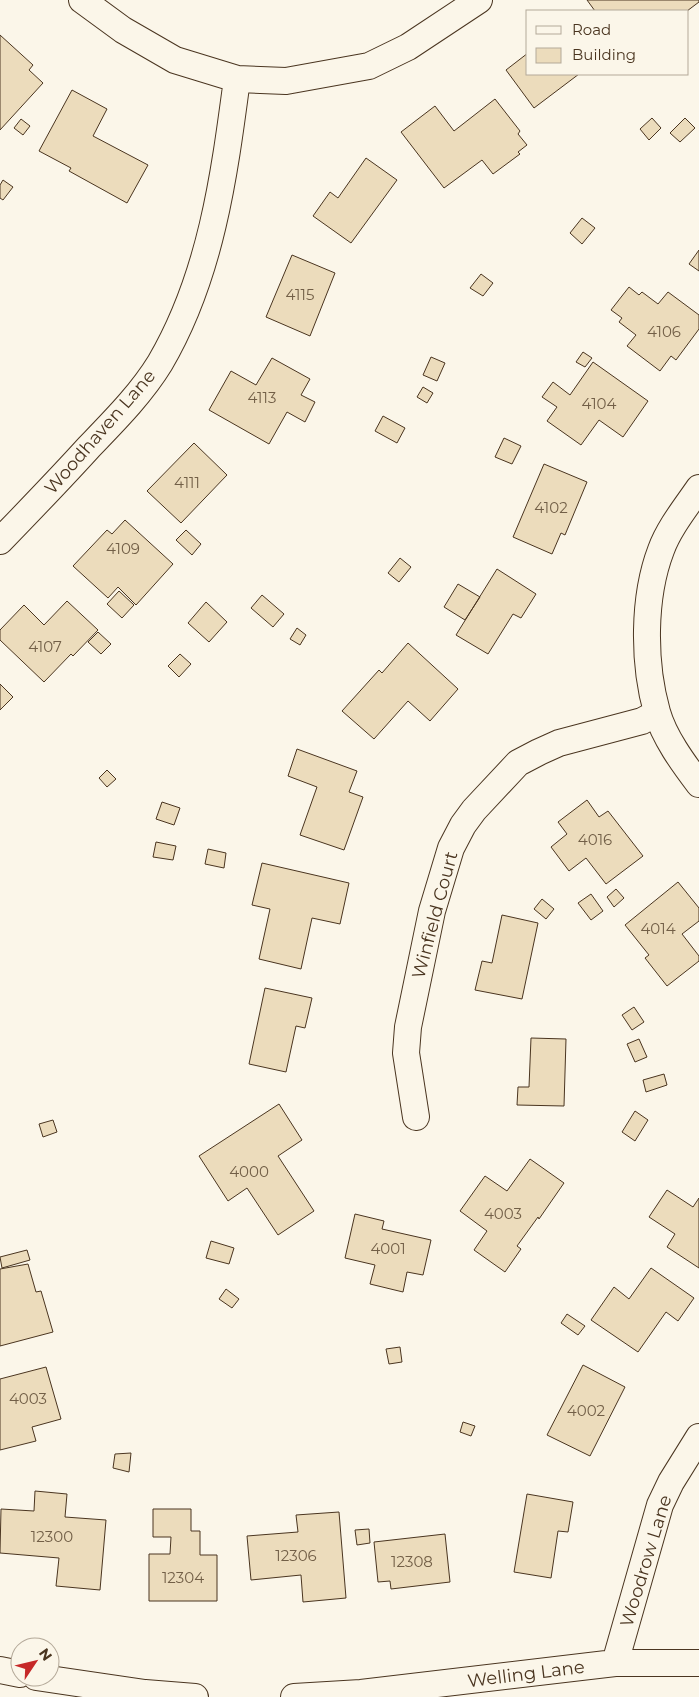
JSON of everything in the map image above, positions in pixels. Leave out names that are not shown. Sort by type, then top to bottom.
[{"type":"street","points":[[82,0],[123,30],[175,60],[236,79],[286,81],[369,66],[408,47],[479,0]]},
{"type":"street","name":"Woodhaven Lane","points":[[0,541],[140,392],[160,363],[190,300],[210,242],[236,79]]},
{"type":"street","points":[[699,488],[661,548],[654,573],[649,608],[647,647],[650,677],[657,713],[668,736],[699,784]]},
{"type":"street","name":"Winfield Court","points":[[416,1117],[406,1052],[408,1027],[432,911],[451,848],[464,825],[474,810],[518,763],[558,744],[642,721],[657,713]]},
{"type":"street","name":"Woodrow Lane","points":[[614,1663],[660,1505],[671,1482],[699,1437]]},
{"type":"street","name":"Welling Lane","points":[[294,1697],[361,1693],[614,1663],[699,1662]]},
{"type":"street","points":[[60,1681],[145,1693],[195,1697]]},
{"type":"building","points":[[587,0],[699,0],[688,10],[594,10]]},
{"type":"building","points":[[0,35],[33,65],[29,70],[43,83],[0,130]]},
{"type":"building","points":[[526,55],[526,75],[578,75],[534,108],[506,70]]},
{"type":"building","points":[[72,90],[107,109],[93,136],[148,165],[127,203],[69,171],[71,168],[39,151]]},
{"type":"building","points":[[495,99],[520,131],[518,134],[527,145],[518,152],[520,154],[493,174],[482,160],[444,188],[401,132],[435,106],[454,131]]},
{"type":"building","points":[[652,118],[661,128],[649,140],[640,129]]},
{"type":"building","points":[[685,118],[695,128],[680,142],[670,133]]},
{"type":"building","points":[[21,119],[30,126],[23,135],[14,128]]},
{"type":"building","points":[[366,158],[397,180],[351,243],[313,216],[330,192],[338,198]]},
{"type":"building","points":[[3,180],[13,187],[3,200],[0,198],[0,185]]},
{"type":"building","points":[[582,218],[595,228],[582,244],[570,233]]},
{"type":"building","points":[[699,250],[699,271],[689,264]]},
{"type":"building","points":[[292,255],[335,273],[310,336],[266,317]]},
{"type":"building","points":[[481,274],[493,283],[483,296],[470,288]]},
{"type":"building","points":[[629,287],[639,295],[642,292],[658,304],[668,292],[699,315],[699,329],[676,360],[671,356],[660,371],[627,346],[636,335],[619,322],[622,318],[611,310]]},
{"type":"building","points":[[583,352],[592,358],[585,367],[576,362]]},
{"type":"building","points":[[431,357],[445,363],[437,381],[423,375]]},
{"type":"building","points":[[272,358],[310,379],[301,395],[315,402],[305,422],[287,412],[269,444],[209,410],[231,371],[256,385]]},
{"type":"building","points":[[593,362],[648,401],[623,437],[599,420],[581,445],[547,421],[557,407],[542,397],[553,382],[570,395]]},
{"type":"building","points":[[423,387],[433,393],[427,403],[417,397]]},
{"type":"building","points":[[383,416],[405,428],[397,443],[375,431]]},
{"type":"building","points":[[504,438],[521,446],[512,464],[495,457]]},
{"type":"building","points":[[194,443],[227,475],[181,523],[147,491]]},
{"type":"building","points":[[544,464],[587,482],[565,535],[561,533],[552,554],[513,537]]},
{"type":"building","points":[[125,520],[173,564],[136,605],[118,587],[108,598],[73,566],[107,530],[112,534]]},
{"type":"building","points":[[186,530],[201,544],[192,555],[176,540]]},
{"type":"building","points":[[400,558],[411,567],[399,582],[388,573]]},
{"type":"building","points":[[497,569],[536,594],[521,618],[513,614],[488,654],[456,635]]},
{"type":"building","points":[[458,584],[480,597],[465,620],[444,607]]},
{"type":"building","points":[[119,591],[134,605],[122,618],[107,604]]},
{"type":"building","points":[[262,595],[284,614],[273,627],[251,608]]},
{"type":"building","points":[[67,601],[98,630],[44,682],[0,640],[0,630],[24,605],[44,625]]},
{"type":"building","points":[[206,602],[227,622],[209,642],[188,623]]},
{"type":"building","points":[[297,628],[306,635],[300,645],[290,639]]},
{"type":"building","points":[[98,632],[111,644],[101,654],[88,642]]},
{"type":"building","points":[[408,643],[458,689],[430,721],[408,701],[374,739],[342,711],[379,670],[382,673]]},
{"type":"building","points":[[180,654],[191,664],[179,677],[168,666]]},
{"type":"building","points":[[0,684],[13,697],[0,710]]},
{"type":"building","points":[[297,749],[357,771],[349,792],[363,797],[344,850],[300,835],[317,787],[288,776]]},
{"type":"building","points":[[107,770],[116,779],[107,787],[99,778]]},
{"type":"building","points":[[587,800],[599,817],[608,811],[643,856],[606,884],[586,858],[569,871],[551,847],[567,834],[558,822]]},
{"type":"building","points":[[162,802],[180,808],[174,825],[156,819]]},
{"type":"building","points":[[156,842],[176,846],[173,860],[153,857]]},
{"type":"building","points":[[208,849],[226,853],[224,868],[205,864]]},
{"type":"building","points":[[262,863],[349,883],[340,924],[312,918],[301,969],[259,959],[270,909],[252,905]]},
{"type":"building","points":[[678,882],[699,908],[699,921],[682,934],[699,956],[699,961],[667,986],[645,958],[649,955],[625,925]]},
{"type":"building","points":[[616,889],[624,898],[614,907],[607,897]]},
{"type":"building","points":[[591,894],[603,911],[591,920],[578,903]]},
{"type":"building","points":[[542,899],[554,909],[546,919],[534,909]]},
{"type":"building","points":[[502,915],[538,923],[522,999],[475,990],[482,961],[492,963]]},
{"type":"building","points":[[265,988],[312,998],[305,1028],[296,1026],[286,1072],[249,1064]]},
{"type":"building","points":[[634,1007],[644,1022],[632,1030],[622,1015]]},
{"type":"building","points":[[531,1038],[566,1039],[564,1106],[517,1105],[518,1087],[529,1087]]},
{"type":"building","points":[[639,1039],[647,1057],[635,1062],[627,1044]]},
{"type":"building","points":[[664,1074],[667,1085],[646,1092],[643,1080]]},
{"type":"building","points":[[279,1104],[302,1140],[278,1156],[314,1211],[278,1235],[247,1188],[228,1201],[199,1156]]},
{"type":"building","points":[[635,1111],[648,1120],[635,1141],[622,1132]]},
{"type":"building","points":[[53,1120],[57,1132],[43,1137],[39,1124]]},
{"type":"building","points":[[530,1159],[564,1183],[517,1246],[521,1249],[505,1272],[474,1250],[487,1231],[460,1211],[485,1176],[507,1191]]},
{"type":"building","points":[[667,1190],[693,1207],[699,1198],[699,1268],[667,1247],[675,1234],[649,1217]]},
{"type":"building","points":[[355,1214],[384,1221],[382,1229],[431,1240],[423,1275],[407,1272],[403,1292],[370,1284],[375,1265],[345,1258]]},
{"type":"building","points":[[211,1241],[234,1248],[229,1264],[206,1258]]},
{"type":"building","points":[[27,1250],[30,1260],[2,1268],[0,1257]]},
{"type":"building","points":[[28,1264],[36,1292],[41,1291],[53,1332],[0,1346],[0,1269]]},
{"type":"building","points":[[651,1268],[694,1298],[678,1321],[666,1312],[638,1352],[591,1320],[614,1287],[629,1299]]},
{"type":"building","points":[[226,1289],[239,1299],[232,1308],[219,1299]]},
{"type":"building","points":[[567,1314],[585,1326],[578,1335],[561,1323]]},
{"type":"building","points":[[400,1347],[402,1362],[389,1364],[386,1349]]},
{"type":"building","points":[[583,1365],[625,1387],[590,1456],[547,1435]]},
{"type":"building","points":[[46,1367],[61,1419],[32,1427],[36,1441],[0,1450],[0,1379]]},
{"type":"building","points":[[463,1422],[475,1426],[471,1436],[460,1432]]},
{"type":"building","points":[[131,1453],[129,1472],[113,1468],[115,1454]]},
{"type":"building","points":[[35,1491],[67,1494],[65,1517],[106,1520],[100,1590],[56,1586],[59,1558],[0,1553],[1,1509],[34,1511]]},
{"type":"building","points":[[527,1494],[573,1502],[568,1532],[558,1531],[551,1578],[514,1572]]},
{"type":"building","points":[[153,1509],[191,1509],[191,1531],[200,1531],[200,1555],[217,1555],[217,1601],[149,1601],[149,1554],[170,1554],[171,1537],[153,1537]]},
{"type":"building","points":[[339,1512],[346,1598],[303,1602],[301,1575],[251,1580],[247,1536],[298,1532],[296,1515]]},
{"type":"building","points":[[369,1529],[370,1543],[357,1545],[355,1530]]},
{"type":"building","points":[[445,1534],[450,1582],[391,1589],[390,1581],[378,1582],[374,1542]]}]
